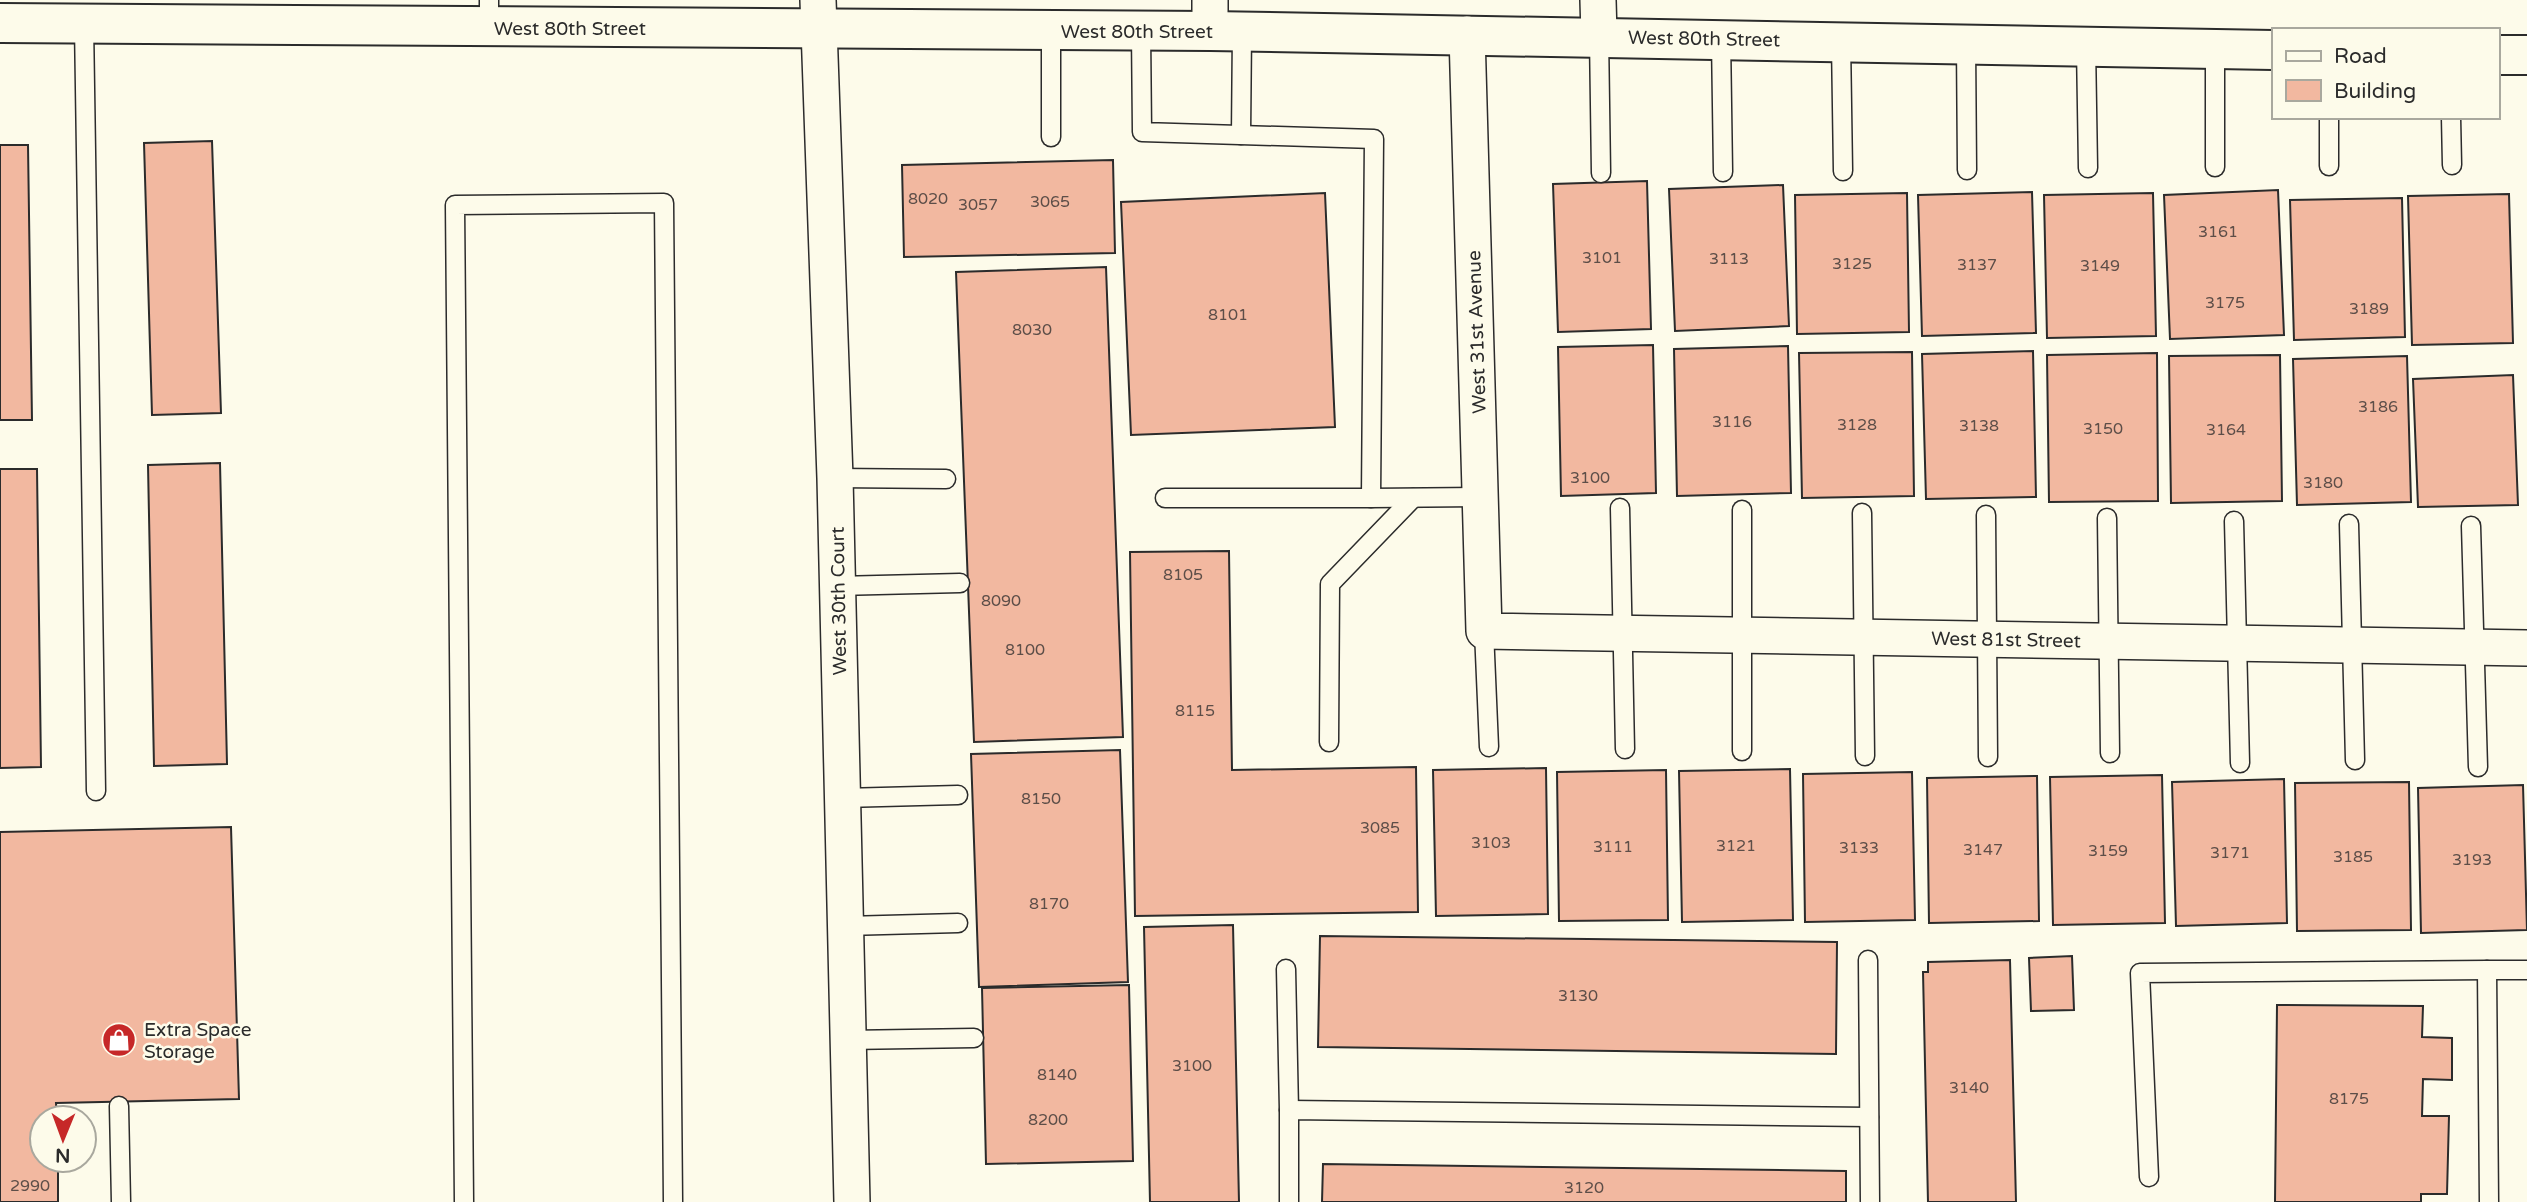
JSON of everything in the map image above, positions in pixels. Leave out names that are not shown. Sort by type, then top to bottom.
[{"type":"street","name":"West 80th Street","points":[[0,23],[84,24],[489,14],[819,15],[1051,30],[1141,31],[1220,21],[1467,34],[1599,18],[1721,38],[2272,50]]},
{"type":"street","name":"West 30th Court","points":[[819,15],[835,478],[852,1202]]},
{"type":"street","name":"West 31st Avenue","points":[[1467,34],[1484,631]]},
{"type":"street","points":[[2499,55],[2527,55]]},
{"type":"street","name":"West 81st Street","points":[[1484,631],[2527,648]]},
{"type":"lane","points":[[1599,18],[1601,173]]},
{"type":"lane","points":[[1220,21],[1241,135]]},
{"type":"lane","points":[[84,24],[96,791]]},
{"type":"lane","points":[[1051,30],[1051,137]]},
{"type":"lane","points":[[1141,31],[1142,132],[1374,139],[1371,498]]},
{"type":"lane","points":[[1721,38],[1723,172]]},
{"type":"lane","points":[[1841,41],[1843,171]]},
{"type":"lane","points":[[1966,43],[1967,170]]},
{"type":"lane","points":[[2086,46],[2088,168]]},
{"type":"lane","points":[[2214,49],[2215,167]]},
{"type":"lane","points":[[2329,119],[2329,166]]},
{"type":"lane","points":[[2451,119],[2452,165]]},
{"type":"lane","points":[[464,1202],[455,205],[664,203],[673,1202]]},
{"type":"lane","points":[[835,478],[946,479]]},
{"type":"lane","points":[[1165,498],[1480,497]]},
{"type":"lane","points":[[1329,743],[1330,584],[1413,498]]},
{"type":"lane","points":[[1620,508],[1625,749]]},
{"type":"lane","points":[[1742,510],[1742,751]]},
{"type":"lane","points":[[1862,513],[1865,756]]},
{"type":"lane","points":[[1986,515],[1987,757]]},
{"type":"lane","points":[[2107,518],[2110,753]]},
{"type":"lane","points":[[2235,521],[2240,763]]},
{"type":"lane","points":[[2349,524],[2355,760]]},
{"type":"lane","points":[[2471,526],[2478,767]]},
{"type":"lane","points":[[837,586],[960,583]]},
{"type":"lane","points":[[1484,631],[1489,747]]},
{"type":"lane","points":[[843,798],[958,794]]},
{"type":"lane","points":[[846,926],[958,923]]},
{"type":"lane","points":[[1868,960],[1870,1202]]},
{"type":"lane","points":[[1286,969],[1289,1202]]},
{"type":"lane","points":[[2487,970],[2489,1202]]},
{"type":"lane","points":[[2149,1177],[2140,973],[2527,970]]},
{"type":"lane","points":[[847,1040],[974,1038]]},
{"type":"lane","points":[[119,1106],[121,1202]]},
{"type":"lane","points":[[1289,1110],[1869,1117]]},
{"type":"building","points":[[212,141],[221,413],[152,415],[144,143]]},
{"type":"building","points":[[0,145],[28,145],[32,420],[0,420]]},
{"type":"building","points":[[1113,160],[1115,253],[904,257],[902,165]]},
{"type":"building","points":[[1647,181],[1651,329],[1558,332],[1553,184]]},
{"type":"building","points":[[1783,185],[1789,326],[1675,331],[1669,189]]},
{"type":"building","points":[[2278,190],[2284,335],[2170,339],[2164,195]]},
{"type":"building","points":[[2032,192],[2036,333],[1922,336],[1918,195]]},
{"type":"building","points":[[1325,193],[1335,427],[1131,435],[1121,202]]},
{"type":"building","points":[[1907,193],[1909,332],[1797,334],[1795,195]]},
{"type":"building","points":[[2153,193],[2156,336],[2047,338],[2044,195]]},
{"type":"building","points":[[2509,194],[2513,343],[2412,345],[2408,196]]},
{"type":"building","points":[[2402,198],[2405,337],[2294,340],[2290,200]]},
{"type":"building","points":[[1106,267],[1123,737],[974,742],[956,272]]},
{"type":"building","points":[[1653,345],[1656,493],[1561,496],[1558,347]]},
{"type":"building","points":[[1788,346],[1791,493],[1677,496],[1674,349]]},
{"type":"building","points":[[2033,351],[2036,497],[1926,499],[1922,354]]},
{"type":"building","points":[[1912,352],[1914,496],[1802,498],[1799,353]]},
{"type":"building","points":[[2157,353],[2158,501],[2049,502],[2047,355]]},
{"type":"building","points":[[2280,355],[2282,501],[2171,503],[2169,356]]},
{"type":"building","points":[[2407,356],[2411,502],[2297,505],[2293,359]]},
{"type":"building","points":[[2513,375],[2518,505],[2418,507],[2413,379]]},
{"type":"building","points":[[220,463],[227,764],[154,766],[148,465]]},
{"type":"building","points":[[0,469],[37,469],[41,767],[0,768]]},
{"type":"building","points":[[1229,551],[1232,770],[1416,767],[1418,912],[1135,916],[1130,552]]},
{"type":"building","points":[[1120,750],[1128,982],[979,987],[971,754]]},
{"type":"building","points":[[1546,768],[1548,914],[1436,916],[1433,770]]},
{"type":"building","points":[[1790,769],[1793,920],[1682,922],[1679,771]]},
{"type":"building","points":[[1666,770],[1668,920],[1559,921],[1557,772]]},
{"type":"building","points":[[1912,772],[1915,920],[1805,922],[1803,774]]},
{"type":"building","points":[[2162,775],[2165,923],[2053,925],[2050,777]]},
{"type":"building","points":[[2037,776],[2039,921],[1929,923],[1927,778]]},
{"type":"building","points":[[2284,779],[2287,923],[2176,926],[2172,782]]},
{"type":"building","points":[[2409,782],[2411,930],[2297,931],[2295,783]]},
{"type":"building","points":[[2523,785],[2527,930],[2421,933],[2418,788]]},
{"type":"building","name":"Extra Space Storage","points":[[231,827],[239,1099],[28,1104],[28,1174],[58,1174],[58,1202],[0,1202],[0,832]]},
{"type":"building","points":[[1233,925],[1239,1202],[1150,1202],[1144,927]]},
{"type":"building","points":[[1320,936],[1837,942],[1836,1054],[1318,1047]]},
{"type":"building","points":[[2072,956],[2074,1010],[2031,1011],[2029,958]]},
{"type":"building","points":[[2010,960],[2016,1202],[1928,1202],[1923,972],[1928,972],[1928,962]]},
{"type":"building","points":[[1129,985],[1133,1161],[986,1164],[982,988]]},
{"type":"building","points":[[2277,1005],[2423,1006],[2422,1037],[2452,1038],[2452,1080],[2423,1079],[2422,1116],[2449,1116],[2447,1194],[2421,1194],[2421,1202],[2275,1202]]},
{"type":"building","points":[[1323,1164],[1846,1171],[1846,1202],[1322,1202]]},
{"type":"place","name":"Extra Space Storage","points":[[119,1040]]}]
